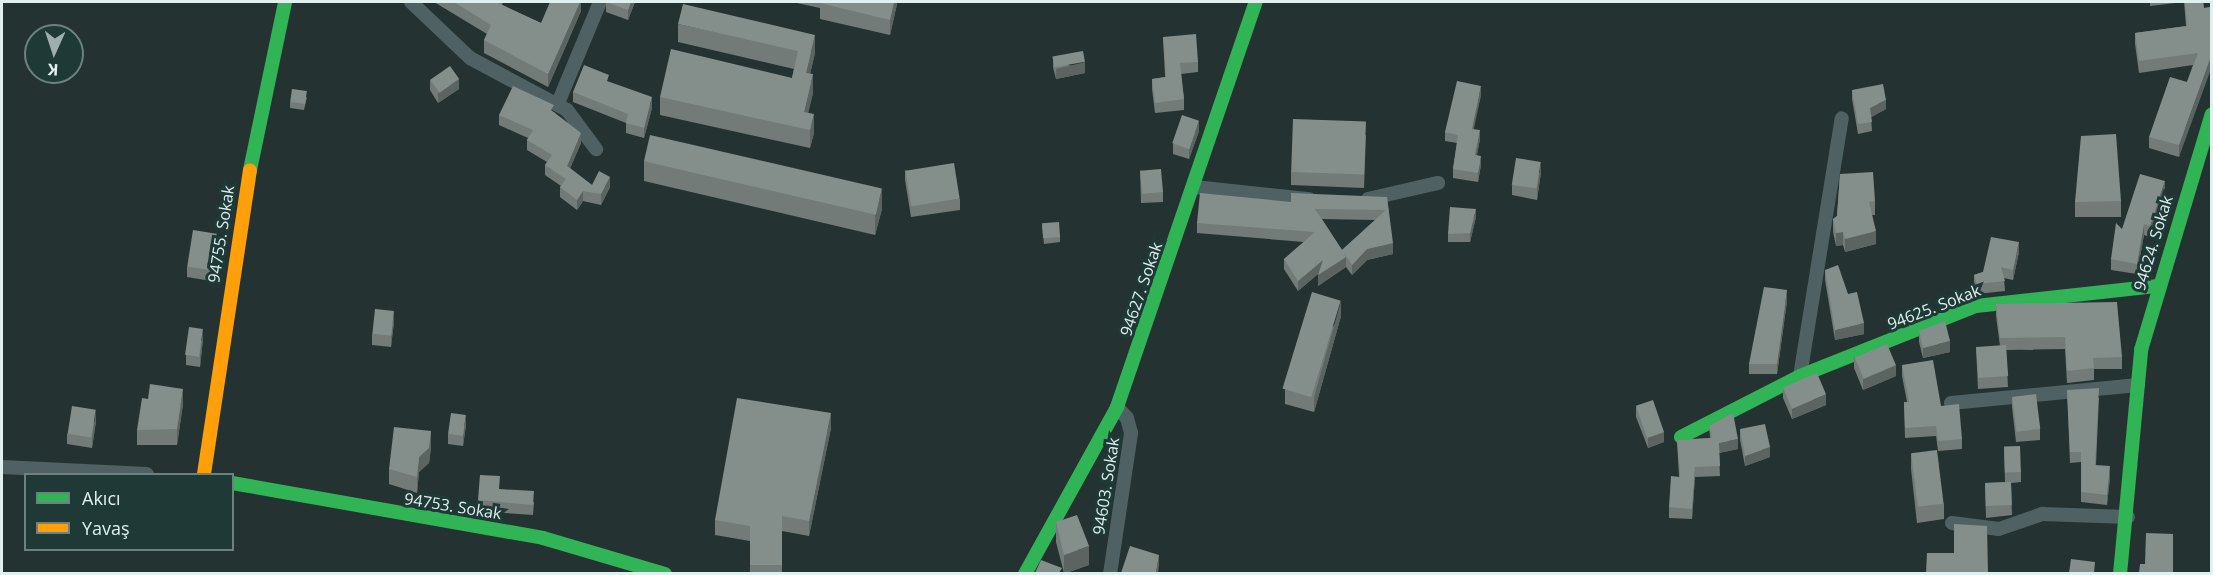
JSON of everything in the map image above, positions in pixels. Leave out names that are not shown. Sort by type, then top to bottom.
[{"type":"street","name":"94755. Sokak","points":[[204,473],[237,232],[285,2]]},
{"type":"street","points":[[411,2],[470,58],[558,103],[596,148]]},
{"type":"street","points":[[558,103],[600,2]]},
{"type":"street","name":"94627. Sokak","points":[[1025,573],[1117,407],[1256,2]]},
{"type":"street","name":"94624. Sokak","points":[[2120,573],[2138,385],[2156,285],[2211,114]]},
{"type":"street","points":[[1800,375],[1842,118]]},
{"type":"street","points":[[1355,200],[1438,183]]},
{"type":"street","points":[[1194,187],[1325,200]]},
{"type":"street","name":"94625. Sokak","points":[[1681,437],[1800,375],[1976,306],[2156,285]]},
{"type":"street","points":[[1951,403],[2138,385]]},
{"type":"street","name":"94603. Sokak","points":[[1110,573],[1131,433],[1127,418],[1117,407]]},
{"type":"street","points":[[2,467],[126,473]]},
{"type":"street","name":"94753. Sokak","points":[[234,483],[543,538],[665,573]]},
{"type":"street","points":[[1952,523],[1999,529],[2042,514],[2127,517]]},
{"type":"building","points":[[454,2],[499,2],[541,23],[550,2],[580,2],[548,74],[484,40],[491,25]]},
{"type":"building","points":[[606,2],[631,2],[628,10]]},
{"type":"building","points":[[820,2],[894,2],[890,20]]},
{"type":"building","points":[[2185,2],[2203,2],[2204,8],[2211,7],[2211,57],[2179,145],[2149,137],[2170,77],[2187,82],[2198,53],[2139,61],[2135,33],[2187,26]]},
{"type":"building","points":[[683,4],[815,35],[806,73],[813,74],[804,112],[814,114],[810,130],[660,97],[671,49],[792,78],[798,51],[678,24]]},
{"type":"building","points":[[1196,34],[1198,62],[1180,63],[1184,99],[1155,103],[1152,79],[1166,77],[1163,37]]},
{"type":"building","points":[[1083,51],[1085,62],[1054,67],[1052,56]]},
{"type":"building","points":[[584,65],[609,75],[607,81],[652,97],[644,128],[626,123],[628,114],[573,92]]},
{"type":"building","points":[[450,66],[459,79],[440,93],[430,80]]},
{"type":"building","points":[[1457,81],[1481,86],[1472,129],[1480,130],[1475,155],[1481,156],[1478,173],[1453,169],[1458,135],[1445,132]]},
{"type":"building","points":[[1883,84],[1886,100],[1870,108],[1872,122],[1858,124],[1852,90]]},
{"type":"building","points":[[513,86],[554,105],[551,110],[581,133],[567,166],[592,185],[599,171],[610,177],[601,194],[583,191],[577,200],[560,187],[566,179],[545,165],[552,155],[527,140],[533,130],[499,115]]},
{"type":"building","points":[[292,89],[307,91],[305,104],[290,102]]},
{"type":"building","points":[[1182,115],[1199,121],[1189,149],[1172,143]]},
{"type":"building","points":[[1293,119],[1366,122],[1364,175],[1291,172]]},
{"type":"building","points":[[2116,134],[2121,201],[2075,202],[2081,136]]},
{"type":"building","points":[[650,135],[882,189],[876,215],[644,161]]},
{"type":"building","points":[[1516,158],[1541,162],[1536,189],[1512,185]]},
{"type":"building","points":[[954,163],[960,199],[911,206],[906,171]]},
{"type":"building","points":[[1161,169],[1163,192],[1142,194],[1140,171]]},
{"type":"building","points":[[1873,172],[1875,201],[1869,202],[1876,231],[1845,239],[1843,232],[1836,233],[1833,219],[1837,216],[1840,174]]},
{"type":"building","points":[[2140,174],[2165,181],[2150,226],[2144,224],[2137,264],[2111,259],[2116,223],[2122,229]]},
{"type":"building","points":[[1200,193],[1291,202],[1291,193],[1387,197],[1393,243],[1367,249],[1352,265],[1344,253],[1346,257],[1318,275],[1323,260],[1298,281],[1284,259],[1315,232],[1197,223]],"holes":[[[1315,209],[1386,210],[1342,250]]]},
{"type":"building","points":[[1450,207],[1476,209],[1470,233],[1448,234]]},
{"type":"building","points":[[1059,222],[1060,237],[1043,238],[1042,223]]},
{"type":"building","points":[[193,230],[217,234],[211,270],[187,267]]},
{"type":"building","points":[[1991,237],[2019,242],[2013,270],[2001,267],[2005,281],[1977,284],[1974,275],[1983,272]]},
{"type":"building","points":[[1838,265],[1848,294],[1857,292],[1864,323],[1835,330],[1825,270]]},
{"type":"building","points":[[1764,287],[1787,290],[1777,364],[1749,364]]},
{"type":"building","points":[[1312,292],[1341,301],[1311,397],[1282,389]]},
{"type":"building","points":[[2117,302],[2122,357],[2093,358],[2094,368],[2067,371],[2065,337],[2000,338],[1996,304]]},
{"type":"building","points":[[375,309],[394,311],[391,336],[372,334]]},
{"type":"building","points":[[1945,321],[1950,341],[1923,348],[1919,331]]},
{"type":"building","points":[[189,327],[203,329],[199,357],[185,355]]},
{"type":"building","points":[[1887,344],[1896,365],[1864,379],[1855,358]]},
{"type":"building","points":[[2006,345],[2008,376],[1978,378],[1976,347]]},
{"type":"building","points":[[1933,360],[1941,406],[1959,404],[1962,439],[1938,441],[1936,426],[1905,428],[1904,402],[1909,402],[1902,365]]},
{"type":"building","points":[[1817,373],[1826,394],[1792,409],[1783,387]]},
{"type":"building","points":[[150,384],[183,389],[177,429],[137,430],[142,398],[148,399]]},
{"type":"building","points":[[2099,388],[2095,465],[2110,466],[2107,495],[2081,492],[2081,452],[2070,452],[2067,390]]},
{"type":"building","points":[[2036,394],[2040,429],[2016,432],[2012,397]]},
{"type":"building","points":[[737,398],[831,413],[809,521],[782,516],[782,565],[750,565],[750,526],[715,520]]},
{"type":"building","points":[[1653,400],[1664,432],[1647,438],[1636,406]]},
{"type":"building","points":[[72,406],[96,410],[91,437],[68,434]]},
{"type":"building","points":[[451,413],[466,415],[463,436],[448,434]]},
{"type":"building","points":[[1733,413],[1738,439],[1719,443],[1720,466],[1695,467],[1692,509],[1669,507],[1671,476],[1680,477],[1677,440],[1712,438],[1709,426]]},
{"type":"building","points":[[1765,424],[1770,447],[1745,456],[1740,429]]},
{"type":"building","points":[[394,427],[431,431],[429,448],[419,457],[417,477],[389,469]]},
{"type":"building","points":[[2020,446],[2021,472],[2005,473],[2004,447]]},
{"type":"building","points":[[1937,450],[1944,504],[1918,507],[1911,453]]},
{"type":"building","points":[[480,475],[500,476],[499,489],[534,491],[533,505],[478,500]]},
{"type":"building","points":[[2011,482],[2012,505],[1986,506],[1985,483]]},
{"type":"building","points":[[1077,515],[1089,546],[1064,555],[1056,522]]},
{"type":"building","points":[[1954,524],[1987,526],[1988,573],[1926,573],[1927,553],[1954,553]]},
{"type":"building","points":[[2146,533],[2173,534],[2173,573],[2139,573],[2140,564],[2145,564]]},
{"type":"building","points":[[1130,546],[1159,555],[1156,573],[1121,573]]},
{"type":"building","points":[[2071,559],[2095,562],[2094,573],[2069,573]]},
{"type":"building","points":[[1041,560],[1062,568],[1059,573],[1035,573]]},
{"type":"traffic: fast","points":[[250,170],[285,2]]},
{"type":"traffic: fast","points":[[1025,574],[1117,407],[1256,2]]},
{"type":"traffic: fast","points":[[2120,574],[2141,350],[2212,114]]},
{"type":"traffic: fast","points":[[1681,437],[1800,376],[1976,306],[2156,286]]},
{"type":"traffic: fast","points":[[234,483],[543,538],[665,574]]},
{"type":"traffic: slow","points":[[204,473],[250,170]]}]
